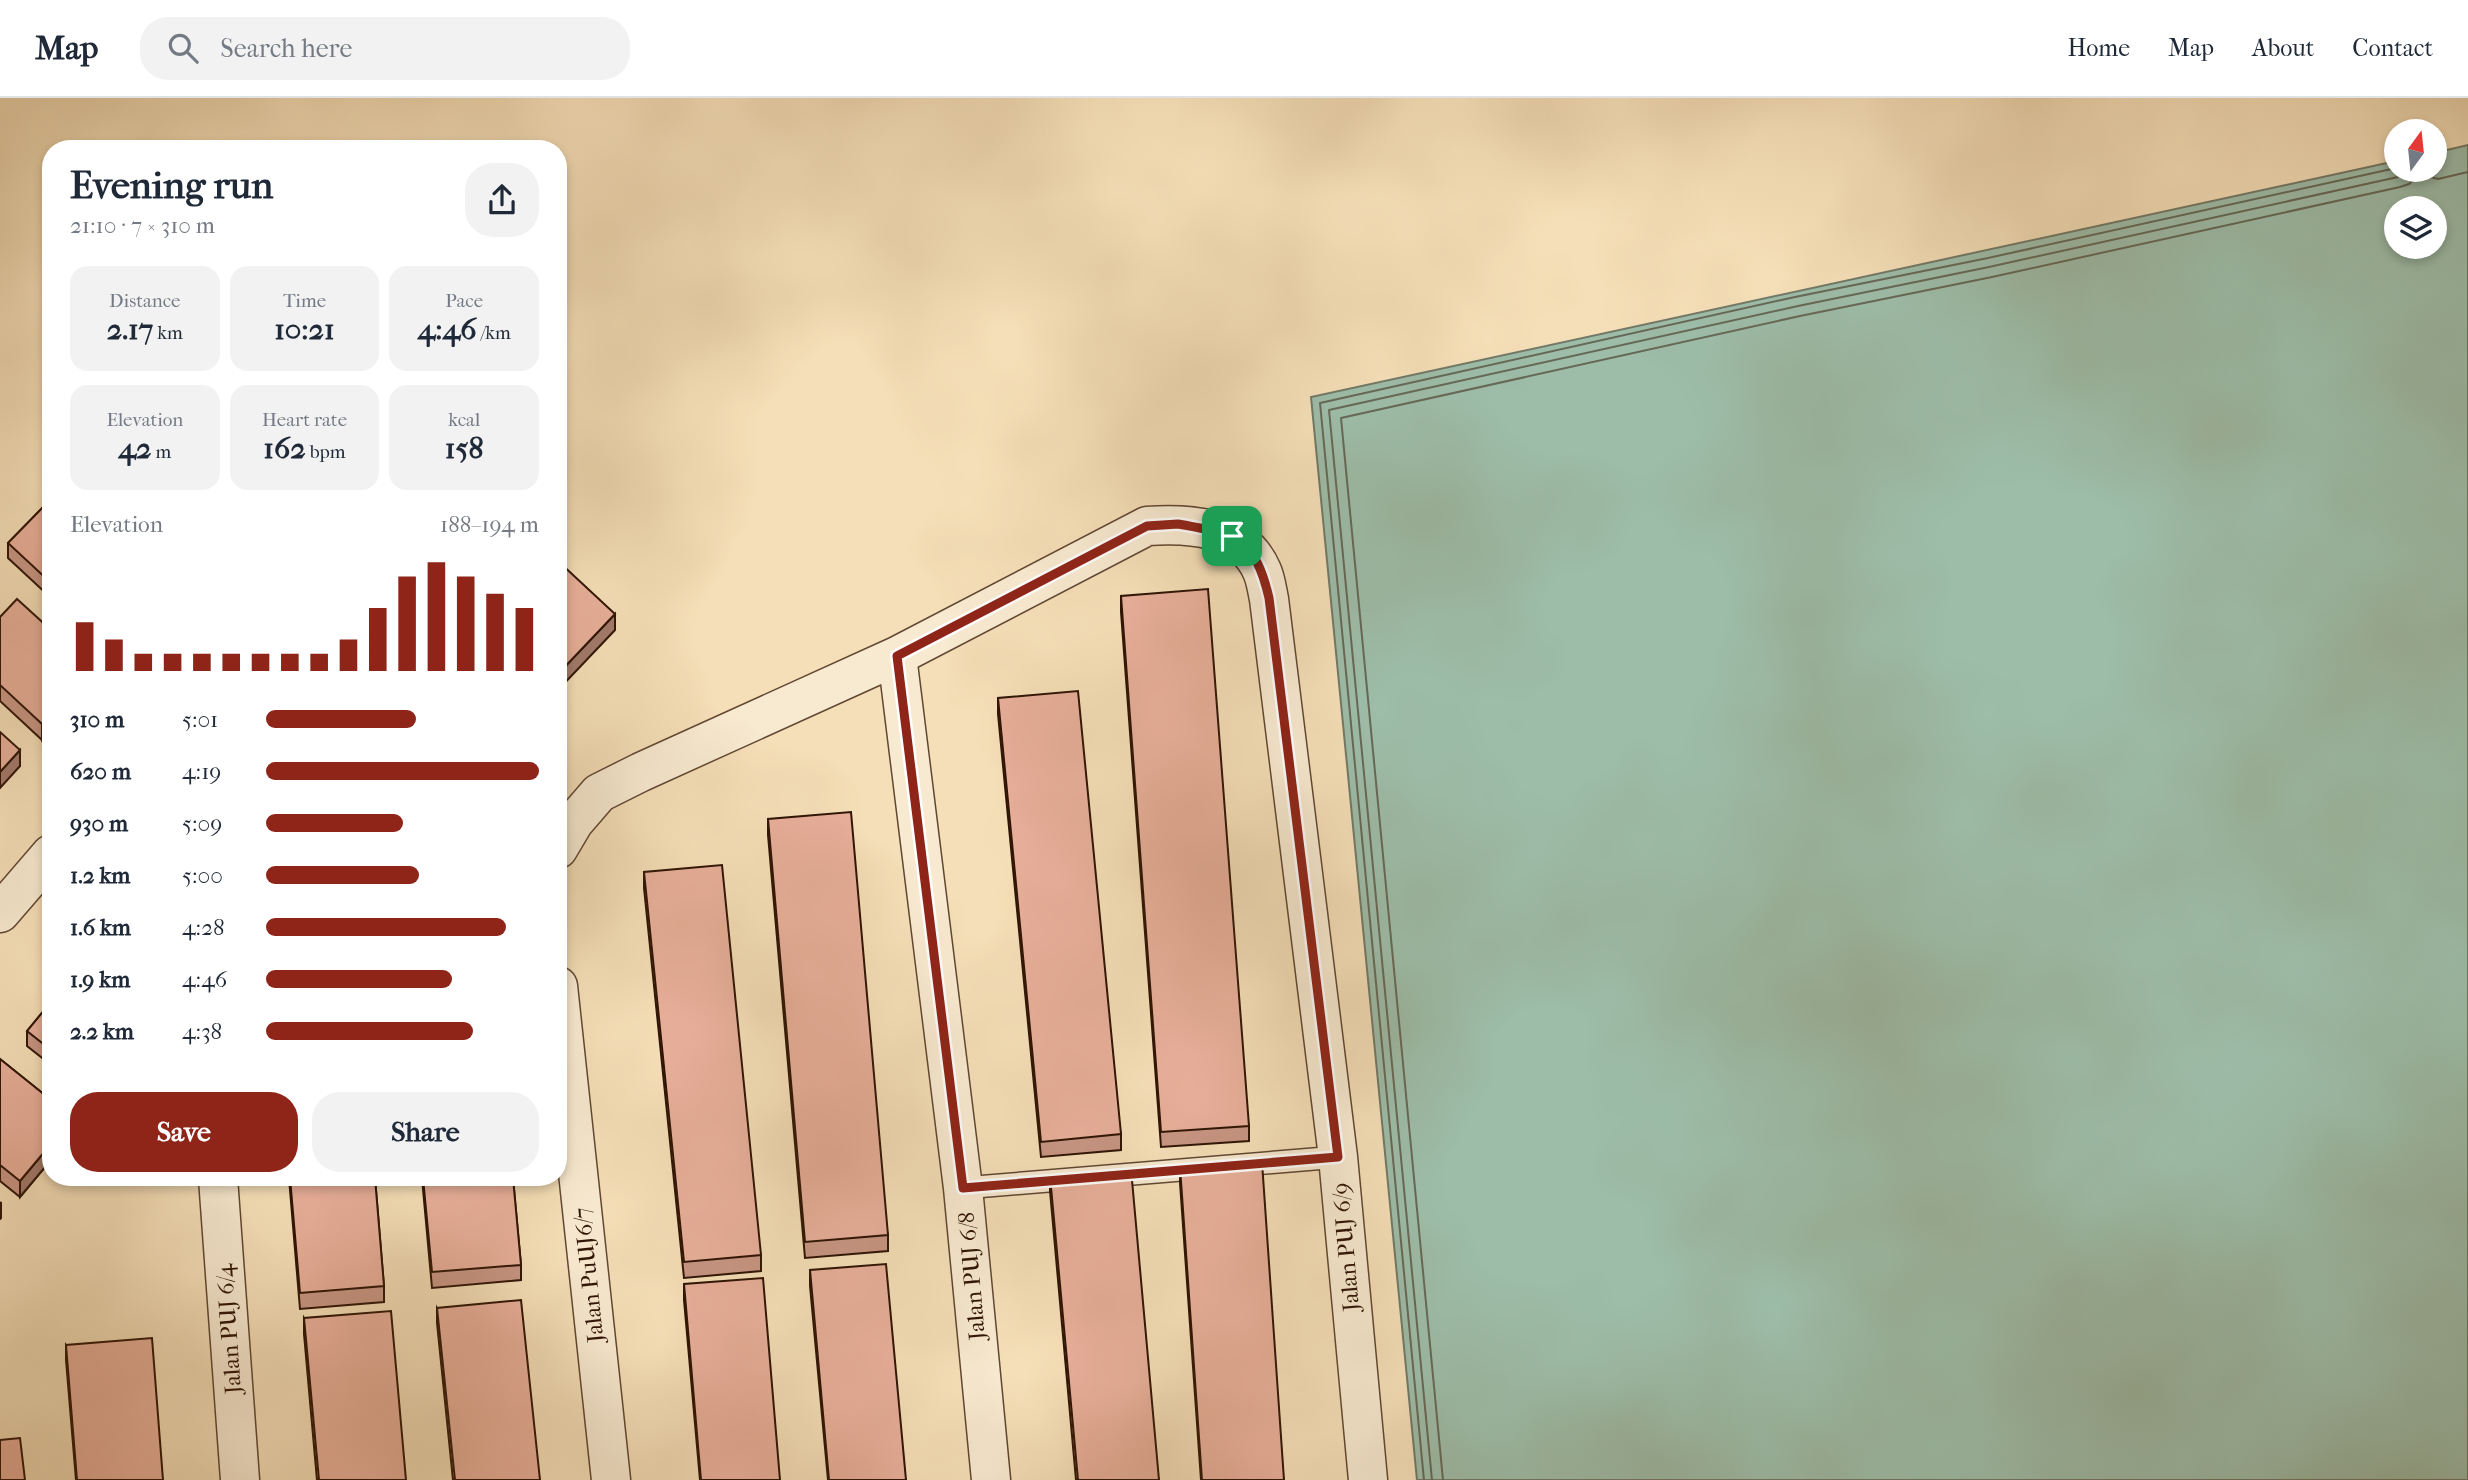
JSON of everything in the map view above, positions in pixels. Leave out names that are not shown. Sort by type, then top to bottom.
[{"type":"street","name":"Jalan PUJ 6/9","points":[[567,834],[599,793],[897,656],[1147,526],[1178,524],[1232,536],[1250,550],[1263,572],[1269,598],[1338,1157],[1368,1480]]},
{"type":"street","name":"Jalan PUJ 6/8","points":[[897,656],[963,1188],[991,1480]]},
{"type":"street","points":[[0,913],[42,864]]},
{"type":"street","name":"Jalan PuUJ6/7","points":[[567,1070],[611,1480]]},
{"type":"street","name":"Jalan PUJ 6/4","points":[[219,1186],[240,1480]]},
{"type":"lane","points":[[963,1188],[1338,1157]]},
{"type":"water","points":[[2468,145],[2468,1480],[1417,1480],[1311,397],[2384,164],[2384,182],[2447,182],[2447,150]]},
{"type":"building","points":[[42,508],[42,575],[8,543]]},
{"type":"building","points":[[567,569],[615,614],[567,665]]},
{"type":"building","points":[[1208,589],[1249,1126],[1161,1132],[1121,596]]},
{"type":"building","points":[[17,599],[42,622],[42,724],[0,685],[0,617]]},
{"type":"building","points":[[1078,691],[1121,1134],[1041,1142],[998,698]]},
{"type":"building","points":[[0,732],[20,750],[0,772]]},
{"type":"building","points":[[851,812],[888,1235],[805,1242],[768,819]]},
{"type":"building","points":[[722,865],[761,1255],[684,1262],[644,872]]},
{"type":"building","points":[[42,1013],[42,1043],[27,1031]]},
{"type":"building","points":[[0,1059],[42,1093],[42,1155],[20,1181],[0,1165]]},
{"type":"building","points":[[1262,1162],[1284,1480],[1202,1480],[1180,1167]]},
{"type":"building","points":[[1131,1169],[1159,1480],[1078,1480],[1050,1176]]},
{"type":"building","points":[[291,1186],[376,1186],[384,1286],[300,1293]]},
{"type":"building","points":[[424,1186],[514,1186],[521,1265],[432,1272]]},
{"type":"building","points":[[886,1264],[906,1480],[829,1480],[810,1270]]},
{"type":"building","points":[[763,1278],[780,1480],[701,1480],[684,1284]]},
{"type":"building","points":[[521,1300],[540,1480],[455,1480],[437,1308]]},
{"type":"building","points":[[391,1311],[406,1480],[319,1480],[304,1318]]},
{"type":"building","points":[[152,1338],[163,1480],[77,1480],[66,1345]]},
{"type":"building","points":[[20,1438],[25,1480],[0,1480],[0,1440]]},
{"type":"route","points":[[1178,524],[1232,536],[1250,550],[1263,572],[1269,598],[1338,1157],[963,1188],[897,656],[1147,526],[1178,524]]}]
